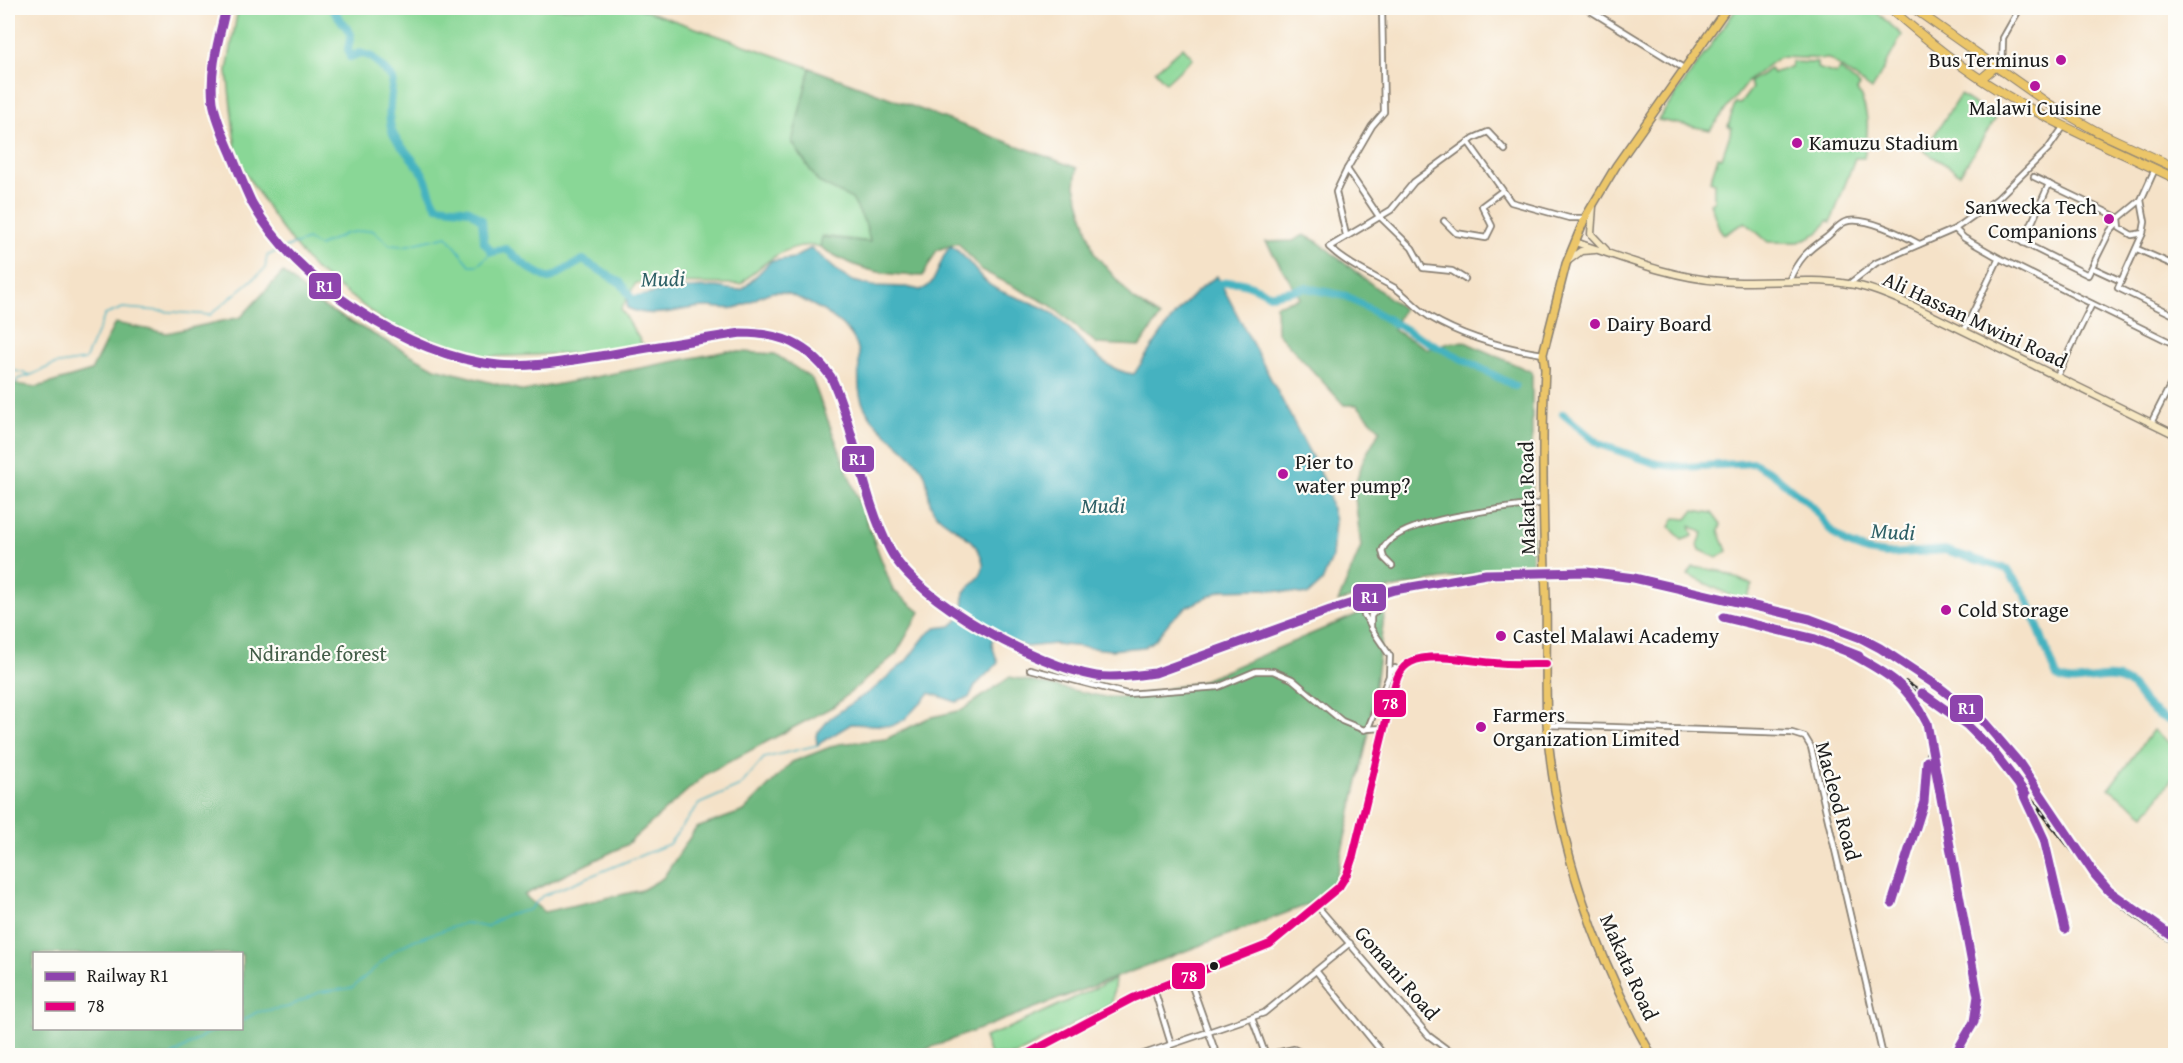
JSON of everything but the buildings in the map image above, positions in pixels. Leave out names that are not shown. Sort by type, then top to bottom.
[{"type":"highway","points":[[1890,8],[1928,40],[1981,79],[2064,126],[2175,179]]},
{"type":"highway","points":[[1913,8],[1999,70],[2081,123],[2175,168]]},
{"type":"highway","points":[[1981,79],[1999,70]]},
{"type":"main road","name":"Makata Road","points":[[1652,1056],[1612,977],[1584,904],[1558,802],[1548,725],[1543,503],[1545,369],[1543,354],[1566,264],[1585,218],[1616,166],[1685,69],[1724,9]]},
{"type":"main road","points":[[1594,203],[1591,234],[1601,247],[1613,253]]},
{"type":"main road","name":"Ali Hassan Mwini Road","points":[[1575,242],[1694,278],[1720,282],[1789,281],[1849,284],[1913,306],[2175,435]]},
{"type":"main road","points":[[1566,264],[1575,254],[1599,250]]},
{"type":"street","points":[[1346,235],[1336,192],[1372,126],[1384,112],[1382,8]]},
{"type":"street","points":[[1586,8],[1685,69]]},
{"type":"street","points":[[1999,70],[2003,38],[2020,8]]},
{"type":"street","points":[[1849,284],[1876,263],[1955,229],[1997,200],[2048,149],[2064,126]]},
{"type":"street","points":[[1505,150],[1488,132],[1469,142],[1414,182],[1396,206],[1329,247],[1340,257],[1396,289],[1429,316],[1493,344],[1543,354]]},
{"type":"street","points":[[1469,142],[1511,202],[1522,207],[1538,207],[1569,218],[1585,218]]},
{"type":"street","points":[[1347,169],[1378,215],[1413,248],[1423,268],[1452,271],[1465,279]]},
{"type":"street","points":[[2010,236],[2086,274],[2091,274],[2110,231],[2141,200],[2155,169]]},
{"type":"street","points":[[2034,177],[2119,220],[2123,231],[2132,236],[2143,232]]},
{"type":"street","points":[[2023,243],[2049,184]]},
{"type":"street","points":[[1444,221],[1456,233],[1486,238],[1492,226],[1482,206],[1502,191]]},
{"type":"street","points":[[2141,200],[2145,222],[2143,232],[2118,288],[2175,316]]},
{"type":"street","points":[[1789,281],[1797,261],[1809,248],[1845,222],[1863,222],[1890,230],[1919,244]]},
{"type":"street","points":[[1955,229],[1964,238],[1999,258],[2175,345]]},
{"type":"street","points":[[2137,249],[2175,266]]},
{"type":"street","points":[[1964,332],[1999,258]]},
{"type":"street","points":[[2093,268],[2121,281]]},
{"type":"street","points":[[2057,376],[2092,304]]},
{"type":"street","points":[[2151,423],[2175,374]]},
{"type":"street","points":[[1392,566],[1384,558],[1383,551],[1397,534],[1432,522],[1543,503]]},
{"type":"street","points":[[1372,615],[1381,604],[1378,601],[1363,610],[1374,635],[1390,656],[1389,675]]},
{"type":"street","points":[[1370,624],[1371,604]]},
{"type":"street","points":[[1023,1056],[1154,989],[1270,944],[1340,887],[1347,874],[1400,672],[1410,662],[1430,658],[1546,664]]},
{"type":"street","points":[[1366,729],[1389,675],[1395,668],[1400,672]]},
{"type":"street","points":[[1030,669],[1127,694],[1218,687],[1256,671],[1273,671],[1293,680],[1342,721],[1366,729],[1384,728]]},
{"type":"street","name":"Macleod Road","points":[[1548,725],[1792,733],[1805,737],[1814,758],[1882,1056]]},
{"type":"street","name":"Gomani Road","points":[[1318,907],[1429,1036],[1456,1056]]},
{"type":"street","points":[[1138,1056],[1208,1030],[1252,1018],[1274,1007],[1350,943]]},
{"type":"street","points":[[1317,972],[1385,1056]]},
{"type":"street","points":[[1188,975],[1217,1056]]},
{"type":"street","points":[[1154,989],[1171,1056]]},
{"type":"street","points":[[1252,1018],[1266,1055],[1294,1049],[1308,1056]]},
{"type":"green space","points":[[238,8],[638,8],[811,68],[793,141],[851,190],[864,218],[871,242],[823,236],[821,247],[810,245],[798,247],[777,255],[741,284],[636,283],[621,309],[643,345],[603,352],[482,357],[389,325],[313,268],[281,228],[237,160],[227,71]]},
{"type":"green space","points":[[1737,8],[1872,8],[1902,35],[1872,90],[1829,59],[1779,57],[1748,81],[1710,130],[1658,120]]},
{"type":"green space","points":[[1183,47],[1193,58],[1166,83],[1155,71]]},
{"type":"green space","name":"Kamuzu Stadium","points":[[1792,62],[1817,63],[1817,68],[1836,74],[1840,69],[1860,86],[1857,90],[1865,107],[1867,123],[1864,158],[1855,158],[1831,222],[1828,221],[1818,233],[1799,242],[1768,242],[1745,222],[1724,235],[1710,203],[1714,202],[1714,183],[1710,181],[1718,157],[1722,158],[1732,128],[1728,126],[1735,103],[1740,104],[1752,88],[1749,82],[1770,69],[1773,73],[1791,67]]},
{"type":"green space","points":[[810,68],[1077,168],[1075,186],[1094,253],[1134,300],[1160,317],[1140,346],[1097,344],[1050,305],[981,270],[958,243],[937,250],[923,276],[869,270],[820,247],[822,237],[870,242],[866,225],[852,199],[818,182],[792,142]]},
{"type":"green space","points":[[1960,95],[1996,118],[1960,174],[1924,151]]},
{"type":"green space","points":[[1304,235],[1318,242],[1403,309],[1393,330],[1428,349],[1448,343],[1465,342],[1532,372],[1532,570],[1434,580],[1338,602],[1361,547],[1354,489],[1363,460],[1380,430],[1357,405],[1344,405],[1277,332],[1276,305],[1300,298],[1266,242],[1293,241]]},
{"type":"green space","name":"Ndirande forest","points":[[283,272],[320,305],[435,368],[524,391],[727,351],[775,354],[812,379],[893,590],[920,612],[896,654],[834,706],[706,774],[626,845],[524,895],[544,912],[642,890],[663,878],[696,828],[744,811],[792,762],[838,744],[886,739],[928,718],[962,710],[1010,677],[1105,697],[1129,697],[1199,682],[1386,602],[1368,737],[1334,886],[1307,905],[911,1055],[8,1056],[8,383],[37,387],[91,371],[115,323],[167,333],[241,317]]},
{"type":"green space","points":[[1694,510],[1712,513],[1721,525],[1719,531],[1727,551],[1717,558],[1700,550],[1698,544],[1703,533],[1690,526],[1693,536],[1682,540],[1670,527],[1675,518],[1687,519]]},
{"type":"green space","points":[[1693,567],[1720,571],[1753,585],[1744,602],[1688,575]]},
{"type":"green space","points":[[2153,730],[2175,747],[2175,775],[2145,815],[2109,788]]},
{"type":"green space","points":[[1115,979],[1112,1004],[1015,1055],[990,1055],[984,1037],[1007,1029]]},
{"type":"water","name":"Mudi","points":[[951,246],[990,285],[1047,309],[1101,359],[1122,372],[1134,374],[1181,308],[1217,276],[1326,484],[1335,521],[1332,558],[1322,582],[1308,595],[1263,589],[1222,590],[1187,607],[1171,620],[1155,640],[1144,647],[1111,650],[1054,644],[1026,647],[993,633],[992,645],[998,663],[975,686],[969,698],[956,702],[930,693],[904,720],[892,726],[851,724],[817,745],[816,735],[830,718],[876,687],[907,660],[926,635],[936,628],[951,626],[963,615],[964,592],[982,572],[983,563],[980,553],[967,537],[936,514],[930,503],[926,478],[922,469],[878,426],[866,410],[859,391],[857,346],[843,326],[822,310],[781,292],[767,293],[734,308],[707,307],[658,313],[638,312],[627,308],[627,300],[679,289],[715,287],[743,289],[771,261],[794,258],[811,248],[842,275],[853,281],[873,286],[907,287],[920,290],[931,283],[946,251]]},
{"type":"waterway","name":"Mudi","points":[[332,8],[351,34],[348,49],[350,57],[360,53],[372,57],[393,79],[390,110],[393,133],[421,171],[437,206],[469,210],[482,220],[484,242],[492,252],[506,249],[529,268],[549,279],[583,260],[621,283],[632,299],[642,299]]},
{"type":"waterway","points":[[282,249],[307,240],[319,246],[347,233],[372,230],[390,245],[404,246],[447,236],[470,265],[478,265],[492,252]]},
{"type":"waterway","points":[[8,369],[31,375],[53,365],[85,360],[105,315],[123,308],[210,315],[265,269],[267,256],[279,250]]},
{"type":"waterway","points":[[1211,289],[1226,282],[1233,282],[1256,287],[1270,295],[1274,294]]},
{"type":"waterway","name":"Mudi","points":[[1270,295],[1306,288],[1346,296],[1417,336],[1515,386]]},
{"type":"waterway","points":[[8,390],[18,379],[31,375]]},
{"type":"waterway","name":"Mudi","points":[[1563,414],[1599,444],[1657,464],[1683,467],[1754,463],[1772,473],[1812,506],[1832,532],[1846,543],[1867,551],[1886,554],[1945,550],[2007,569],[2026,596],[2057,677],[2072,681],[2106,678],[2122,680],[2132,687],[2152,710],[2176,724]]},
{"type":"waterway","points":[[243,1020],[257,1012],[288,1007],[320,992],[352,988],[398,948],[414,940],[465,923],[486,927],[506,915],[529,910],[542,896],[669,844],[699,804],[740,786],[764,758],[818,745]]},
{"type":"waterway","points":[[171,1056],[216,1030]]},
{"type":"railway","points":[[1723,617],[1815,639],[1855,655]]},
{"type":"railway","points":[[1848,652],[1894,680],[1912,698],[1927,723],[1978,996],[1974,1022],[1954,1056]]},
{"type":"railway","points":[[1905,682],[1967,725],[1992,750],[2080,860]]},
{"type":"railway","points":[[1892,903],[1924,802],[1927,753]]},
{"type":"railway","points":[[2028,803],[2044,839],[2065,929]]},
{"type":"railway","points":[[2077,855],[2086,870],[2108,895],[2176,945]]},
{"type":"rail line","name":"R1","points":[[226,8],[212,78],[213,102],[218,121],[252,203],[296,261],[326,287],[358,311],[428,347],[464,359],[498,365],[553,363],[741,333],[768,335],[792,343],[813,356],[831,377],[847,420],[872,508],[890,550],[904,570],[925,590],[952,610],[1013,646],[1044,660],[1096,676],[1118,677],[1155,673],[1330,610],[1394,590],[1486,574],[1587,572],[1634,578],[1810,619],[1861,638],[1880,648],[1939,687],[1984,722],[2020,764],[2095,875],[2109,891],[2176,939]]},
{"type":"rail line","name":"R1","points":[[1723,617],[1815,639],[1859,656]]},
{"type":"rail line","name":"R1","points":[[1848,652],[1894,680],[1912,698],[1927,723],[1978,996],[1974,1022],[1954,1056]]},
{"type":"rail line","name":"R1","points":[[1922,693],[1967,725],[1992,750],[2026,794]]},
{"type":"rail line","name":"R1","points":[[1892,903],[1924,802],[1927,761]]},
{"type":"rail line","name":"R1","points":[[2020,787],[2044,839],[2065,929]]},
{"type":"transit line","name":"78","points":[[1023,1056],[1133,998],[1270,944],[1339,887],[1347,874],[1353,856],[1395,683],[1401,671],[1411,662],[1441,657],[1500,664],[1546,664]]},
{"type":"place","name":"Bus Terminus","points":[[2061,60]]},
{"type":"place","name":"Malawi Cuisine","points":[[2035,86]]},
{"type":"place","name":"Kamuzu Stadium","points":[[1797,143]]},
{"type":"place","name":"Sanwecka Tech Companions","points":[[2109,219]]},
{"type":"place","name":"Dairy Board","points":[[1595,324]]},
{"type":"place","name":"Pier to water pump?","points":[[1283,474]]},
{"type":"place","name":"Cold Storage","points":[[1946,610]]},
{"type":"place","name":"Castel Malawi Academy","points":[[1501,636]]},
{"type":"place","name":"Farmers Organization Limited","points":[[1481,727]]}]
